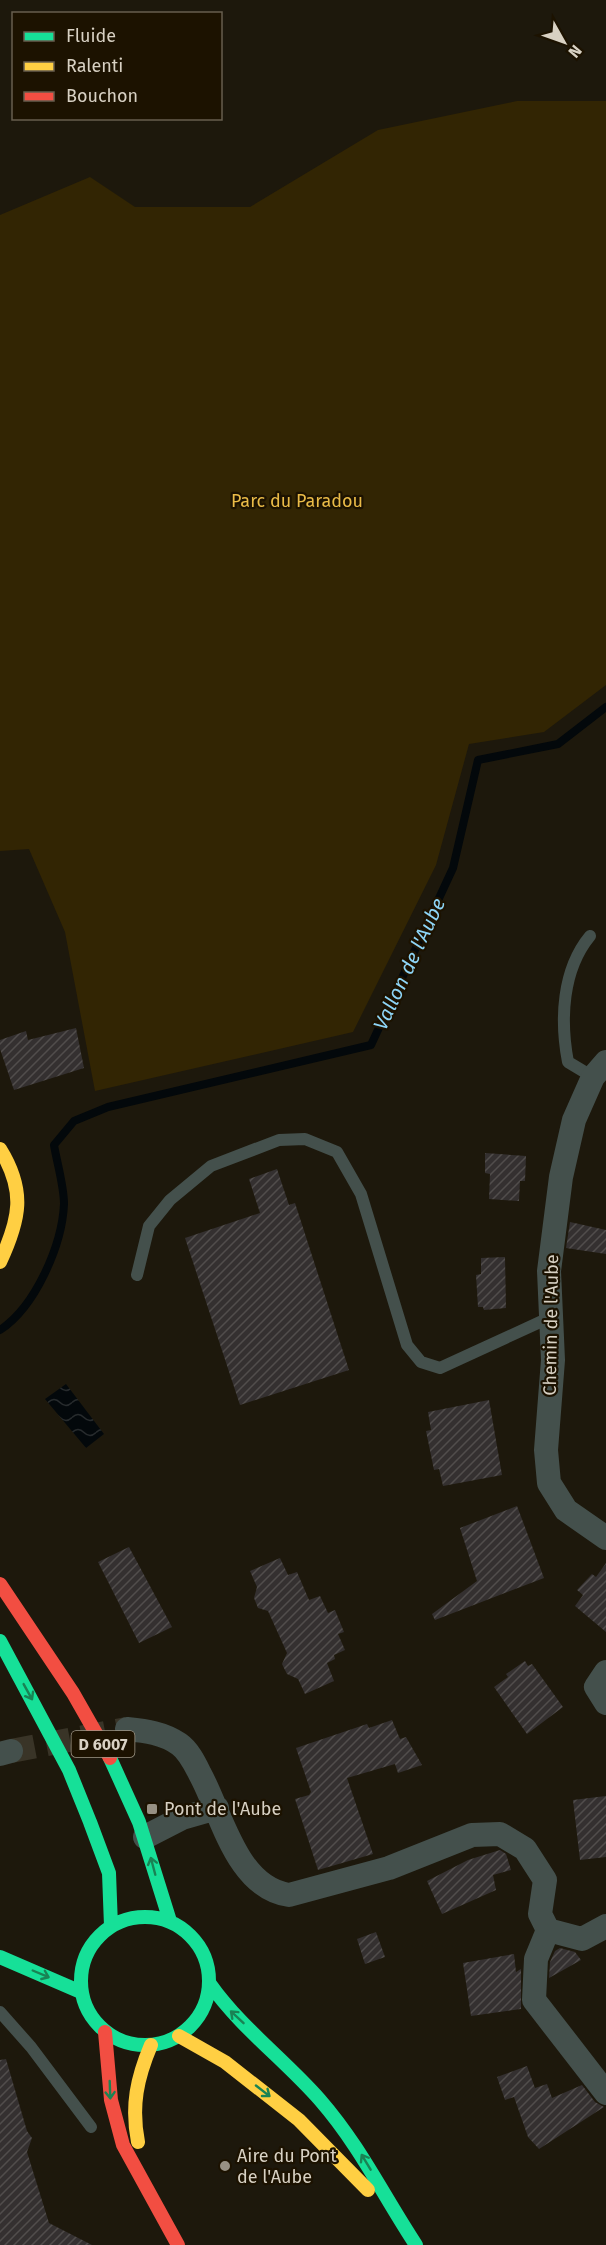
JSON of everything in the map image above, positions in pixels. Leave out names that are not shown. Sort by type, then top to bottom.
[{"type":"main road","points":[[0,1149],[12,1166],[19,1190],[18,1214],[10,1241],[0,1262]]},
{"type":"main road","name":"D 6007","points":[[3,1579],[110,1758],[145,1837],[170,1921]]},
{"type":"main road","name":"D 6007","points":[[0,1641],[69,1770],[90,1822],[109,1873],[111,1926]]},
{"type":"main road","points":[[140,1917],[170,1921],[197,1942],[207,1962],[210,1984],[200,2016],[179,2036],[151,2045],[127,2043],[105,2032],[89,2014],[81,1992],[81,1973],[86,1954],[101,1934],[111,1926],[140,1917]]},
{"type":"main road","points":[[0,1957],[81,1992]]},
{"type":"main road","points":[[210,1984],[223,2004],[275,2052],[320,2100],[364,2157],[394,2213],[416,2245]]},
{"type":"main road","points":[[105,2032],[114,2111],[123,2145],[149,2187],[178,2245]]},
{"type":"main road","points":[[179,2036],[225,2062],[299,2120],[349,2172],[394,2213]]},
{"type":"main road","points":[[149,2187],[131,2110],[143,2063],[151,2045]]},
{"type":"street","name":"Chemin de l'Aube","points":[[599,1069],[574,1120],[561,1177],[549,1271],[553,1360],[546,1450],[549,1484],[566,1510],[606,1538]]},
{"type":"street","points":[[606,1672],[596,1687],[606,1703]]},
{"type":"street","points":[[127,1729],[155,1733],[181,1746],[192,1759],[243,1863],[265,1887],[289,1895],[389,1868],[472,1834],[500,1834],[525,1849],[545,1880],[540,1914],[548,1930],[582,1939],[606,1926]]},
{"type":"street","points":[[145,1837],[182,1818],[217,1808]]},
{"type":"street","points":[[548,1930],[536,1959],[534,2000],[606,2093]]},
{"type":"lane","points":[[590,936],[578,951],[569,976],[563,1033],[568,1062],[599,1069]]},
{"type":"lane","points":[[137,1275],[149,1226],[170,1200],[211,1166],[279,1140],[305,1139],[338,1152],[362,1194],[407,1346],[421,1362],[440,1368],[551,1317]]},
{"type":"lane","points":[[0,2012],[31,2047],[91,2127]]},
{"type":"green space","name":"Parc du Paradou","points":[[517,101],[606,101],[606,685],[544,732],[469,744],[436,865],[353,1032],[95,1091],[65,932],[29,849],[0,851],[0,215],[90,177],[135,207],[250,207],[378,130]]},
{"type":"water","points":[[66,1384],[104,1434],[86,1448],[45,1399]]},
{"type":"building","points":[[76,1028],[84,1068],[14,1090],[0,1049],[0,1040],[26,1031],[28,1040]]},
{"type":"building","points":[[485,1153],[526,1156],[525,1181],[520,1181],[519,1201],[489,1199],[490,1174],[485,1173]]},
{"type":"building","points":[[277,1169],[289,1205],[295,1203],[349,1370],[240,1405],[185,1238],[260,1213],[249,1179]]},
{"type":"building","points":[[570,1222],[606,1230],[606,1254],[566,1248]]},
{"type":"building","points":[[505,1257],[506,1308],[484,1310],[483,1307],[478,1307],[476,1275],[481,1274],[481,1258]]},
{"type":"building","points":[[489,1400],[502,1475],[443,1486],[439,1469],[434,1470],[426,1431],[431,1430],[428,1412]]},
{"type":"building","points":[[517,1506],[544,1578],[435,1620],[432,1614],[477,1581],[460,1528]]},
{"type":"building","points":[[129,1547],[172,1627],[139,1643],[98,1562]]},
{"type":"building","points":[[280,1558],[288,1575],[297,1572],[309,1600],[320,1596],[328,1613],[335,1610],[344,1632],[338,1634],[345,1650],[334,1655],[335,1659],[327,1663],[334,1681],[305,1694],[298,1679],[287,1674],[282,1664],[287,1653],[268,1611],[258,1608],[254,1598],[257,1587],[250,1571]]},
{"type":"building","points":[[606,1563],[606,1632],[575,1606],[583,1595],[577,1590],[592,1574],[596,1577]]},
{"type":"building","points":[[525,1661],[528,1666],[532,1664],[563,1707],[527,1734],[494,1687],[508,1677],[506,1674]]},
{"type":"building","points":[[392,1720],[400,1739],[406,1737],[422,1765],[398,1773],[395,1764],[347,1778],[373,1854],[318,1870],[295,1799],[309,1795],[311,1792],[296,1748],[367,1724],[369,1728]]},
{"type":"building","points":[[606,1796],[606,1857],[580,1860],[573,1800]]},
{"type":"building","points":[[500,1850],[506,1854],[511,1870],[493,1875],[496,1890],[442,1914],[427,1881],[468,1860]]},
{"type":"building","points":[[376,1932],[385,1957],[365,1964],[357,1939]]},
{"type":"building","points":[[560,1948],[575,1952],[581,1960],[549,1978],[550,1962],[555,1951]]},
{"type":"building","points":[[514,1954],[516,1972],[521,1969],[521,2009],[471,2016],[463,1963]]},
{"type":"building","points":[[6,2059],[27,2131],[32,2138],[27,2152],[49,2223],[92,2245],[0,2245],[0,2060]]},
{"type":"building","points":[[527,2066],[535,2088],[547,2084],[552,2098],[582,2085],[595,2102],[604,2107],[539,2149],[528,2137],[514,2097],[505,2100],[497,2077]]},
{"type":"waterway","name":"Vallon de l'Aube","points":[[0,1330],[24,1307],[35,1291],[52,1256],[62,1221],[64,1204],[54,1145],[74,1121],[108,1107],[371,1045],[453,868],[478,760],[558,744],[606,707]]},
{"type":"tunnel","points":[[11,1751],[127,1729]]},
{"type":"traffic: fast","points":[[0,1641],[69,1770],[90,1822],[109,1873],[111,1926]]},
{"type":"traffic: fast","points":[[110,1758],[139,1822],[170,1921]]},
{"type":"traffic: fast","points":[[145,1917],[170,1921],[191,1935],[205,1956],[209,1981],[205,2006],[191,2027],[170,2041],[145,2045],[120,2041],[99,2027],[85,2006],[81,1981],[85,1956],[99,1935],[120,1921],[145,1917]]},
{"type":"traffic: fast","points":[[0,1957],[81,1992]]},
{"type":"traffic: fast","points":[[210,1984],[235,2015],[306,2085],[334,2117],[416,2245]]},
{"type":"traffic: slow","points":[[0,1149],[14,1178],[17,1192],[16,1218],[0,1262]]},
{"type":"traffic: slow","points":[[179,2036],[225,2062],[299,2120],[368,2190]]},
{"type":"traffic: slow","points":[[138,2142],[135,2104],[142,2069],[151,2045]]},
{"type":"traffic: jam","points":[[0,1584],[73,1693],[110,1758]]},
{"type":"traffic: jam","points":[[105,2032],[111,2100],[123,2145],[178,2245]]},
{"type":"place","name":"Pont de l'Aube","points":[[152,1809]]},
{"type":"place","name":"Aire du Pont de l'Aube","points":[[225,2166]]}]
